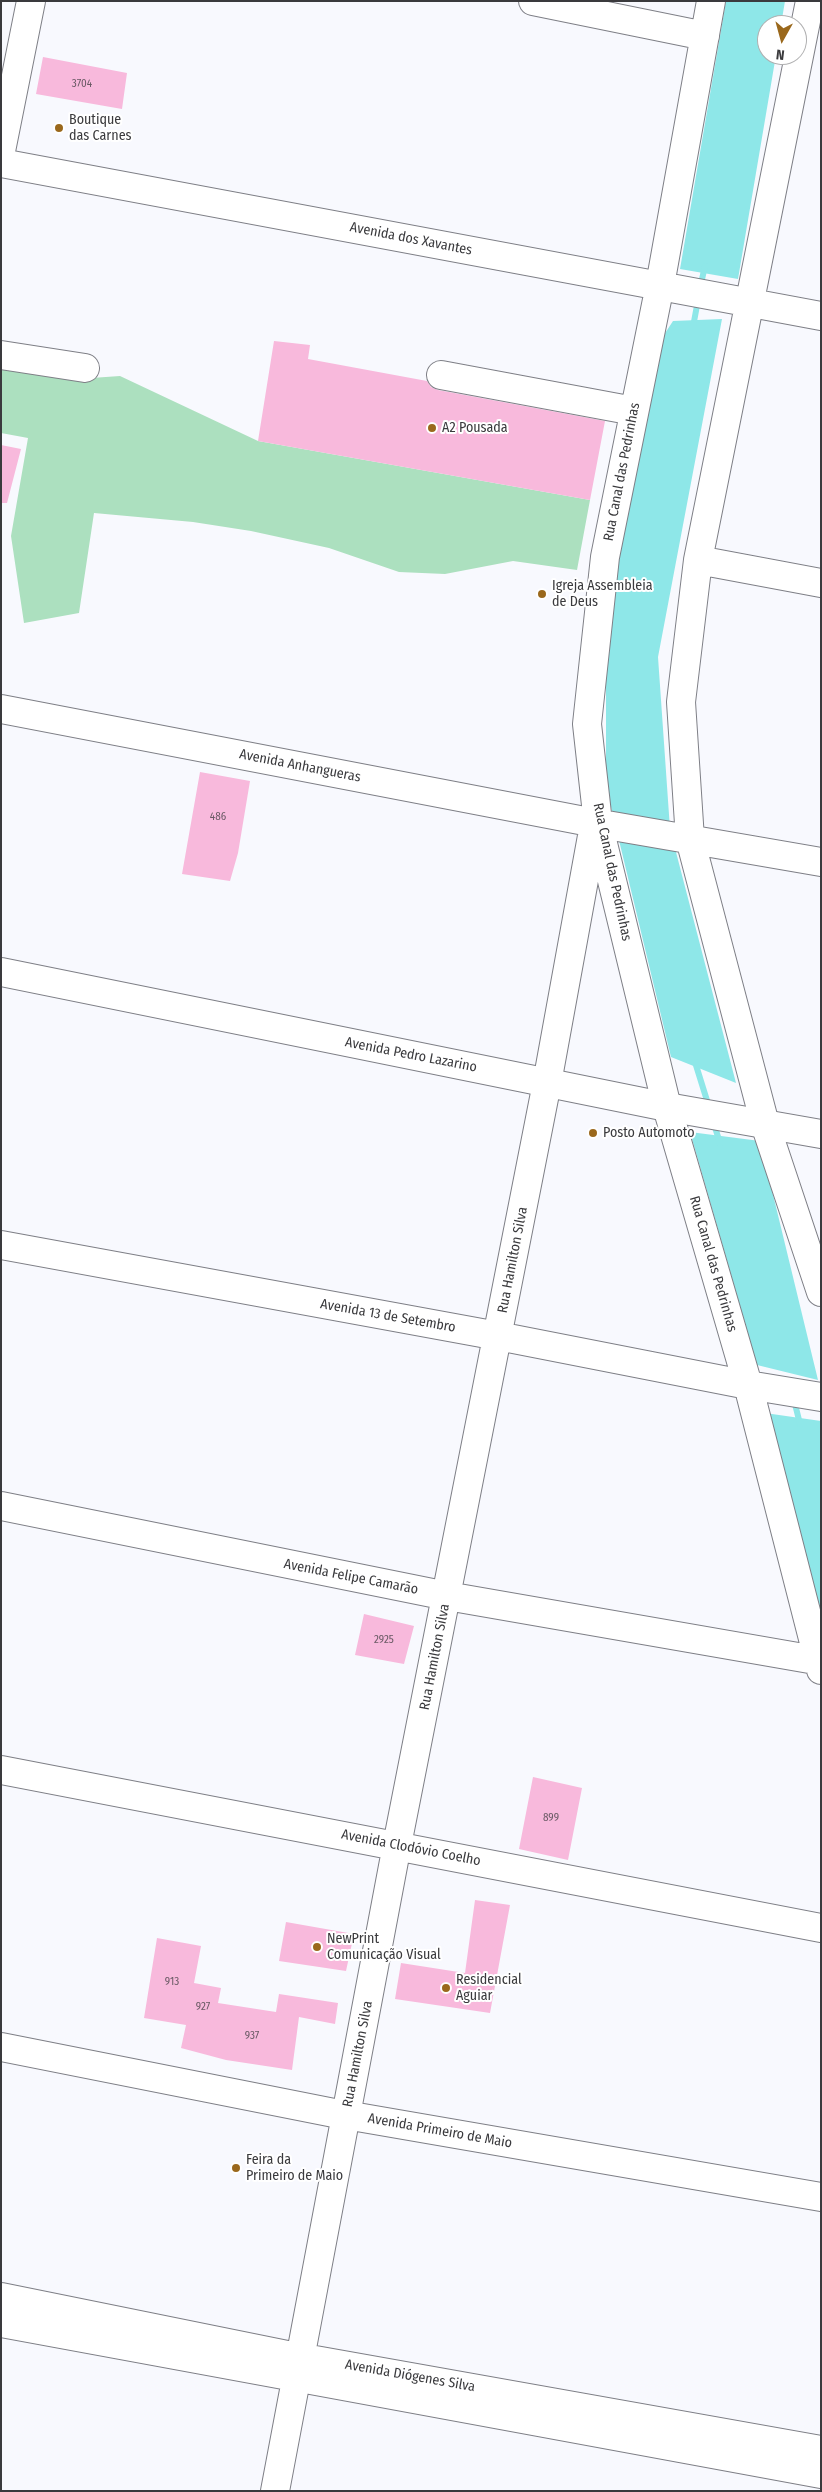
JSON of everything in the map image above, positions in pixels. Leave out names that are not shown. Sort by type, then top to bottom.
[{"type":"street","points":[[1,151],[32,1]]},
{"type":"street","points":[[533,1],[704,36]]},
{"type":"street","name":"Rua Canal das Pedrinhas","points":[[711,1],[704,36],[670,287],[634,411],[605,557],[587,724],[601,824],[666,1107],[761,1387],[820,1664]]},
{"type":"street","points":[[810,1],[811,51],[736,300],[698,560],[681,702],[686,839],[765,1124],[819,1280]]},
{"type":"street","name":"Avenida dos Xavantes","points":[[1,163],[821,316]]},
{"type":"street","points":[[1,355],[85,368]]},
{"type":"street","points":[[441,375],[634,411]]},
{"type":"street","points":[[698,560],[821,584]]},
{"type":"street","name":"Avenida Anhangueras","points":[[1,709],[686,839]]},
{"type":"street","name":"Rua Hamilton Silva","points":[[275,2491],[397,1845],[601,824]]},
{"type":"street","points":[[686,839],[821,862]]},
{"type":"street","name":"Avenida Pedro Lazarino","points":[[1,972],[666,1107],[821,1134]]},
{"type":"street","name":"Avenida 13 de Setembro","points":[[1,1246],[821,1397]]},
{"type":"street","name":"Avenida Felipe Camarão","points":[[1,1506],[447,1596],[820,1664]]},
{"type":"street","name":"Avenida Clodóvio Coelho","points":[[1,1770],[821,1928]]},
{"type":"street","name":"Avenida Primeiro de Maio","points":[[1,2047],[347,2114],[821,2198]]},
{"type":"street","name":"Avenida Diógenes Silva","points":[[1,2297],[299,2367],[821,2474]]},
{"type":"street","name":"Avenida Diógenes Silva","points":[[1,2323],[299,2367],[821,2450]]},
{"type":"green space","points":[[1,366],[77,379],[120,376],[258,441],[590,500],[577,570],[513,561],[445,574],[399,572],[329,548],[251,531],[193,522],[94,513],[79,613],[24,623],[11,536],[28,438],[1,433]]},
{"type":"water","points":[[726,1],[785,1],[783,15],[757,15],[757,65],[774,65],[738,279],[680,269]]},
{"type":"water","points":[[722,319],[658,657],[670,829],[736,1083],[671,1057],[606,786],[606,628],[656,347],[673,321]]},
{"type":"water","points":[[690,1132],[760,1141],[818,1380],[757,1365]]},
{"type":"water","points":[[765,1413],[821,1421],[821,1614]]},
{"type":"building","points":[[43,57],[127,73],[122,109],[36,94]]},
{"type":"building","name":"A2 Pousada","points":[[274,341],[310,345],[308,359],[427,381],[431,387],[438,390],[605,421],[590,500],[258,441]]},
{"type":"building","points":[[1,445],[21,449],[7,503],[1,503]]},
{"type":"building","points":[[200,772],[250,781],[238,853],[230,881],[182,874]]},
{"type":"building","points":[[364,1614],[414,1626],[404,1664],[355,1655]]},
{"type":"building","points":[[533,1777],[582,1788],[568,1860],[519,1849]]},
{"type":"building","points":[[475,1900],[510,1905],[490,2013],[395,1999],[401,1963],[465,1973]]},
{"type":"building","name":"NewPrint Comunicação Visual","points":[[286,1922],[354,1934],[346,1971],[279,1961]]},
{"type":"building","points":[[157,1938],[201,1946],[194,1983],[221,1988],[218,2003],[276,2012],[279,1994],[338,2003],[335,2024],[299,2017],[292,2070],[226,2060],[181,2048],[186,2025],[144,2018]]},
{"type":"waterway","points":[[700,288],[705,266]]},
{"type":"waterway","points":[[693,327],[698,300]]},
{"type":"waterway","points":[[695,1062],[709,1107]]},
{"type":"waterway","points":[[713,1121],[720,1143]]},
{"type":"waterway","points":[[794,1400],[800,1424]]},
{"type":"place","name":"Boutique das Carnes","points":[[59,128]]},
{"type":"place","name":"A2 Pousada","points":[[432,428]]},
{"type":"place","name":"Igreja Assembleia de Deus","points":[[542,594]]},
{"type":"place","name":"Posto Automoto","points":[[593,1133]]},
{"type":"place","name":"NewPrint Comunicação Visual","points":[[317,1947]]},
{"type":"place","name":"Residencial Aguiar","points":[[446,1988]]},
{"type":"place","name":"Feira da Primeiro de Maio","points":[[236,2168]]}]
